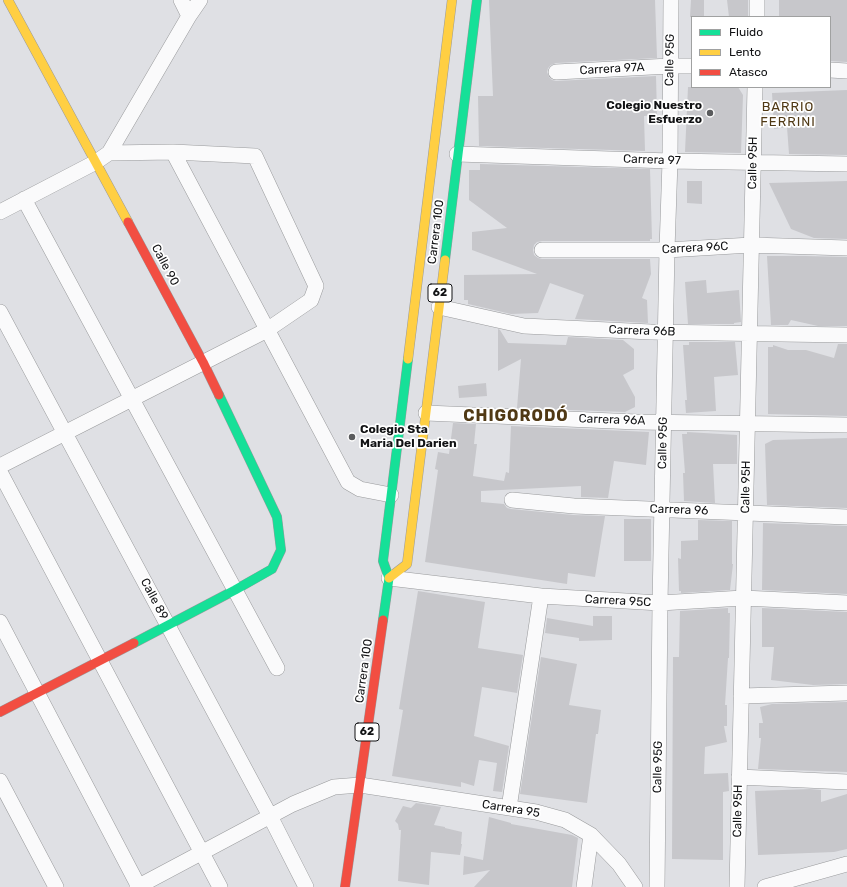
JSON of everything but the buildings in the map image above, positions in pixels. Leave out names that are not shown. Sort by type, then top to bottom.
[{"type":"main road","name":"Calle 90","points":[[8,0],[203,362],[277,517],[281,550],[272,568],[235,590]]},
{"type":"main road","name":"Carrera 100","points":[[345,887],[389,578],[383,561],[452,0]]},
{"type":"main road","name":"Carrera 100","points":[[389,578],[407,564],[476,0]]},
{"type":"main road","points":[[0,712],[235,590]]},
{"type":"street","points":[[181,0],[190,16]]},
{"type":"street","points":[[0,212],[96,162],[109,153],[200,0]]},
{"type":"street","name":"Calle 95G","points":[[656,887],[666,250],[670,161],[671,0]]},
{"type":"street","points":[[756,16],[757,0]]},
{"type":"street","name":"Carrera 97A","points":[[556,72],[691,66]]},
{"type":"street","points":[[831,70],[847,71]]},
{"type":"street","name":"Calle 95H","points":[[737,887],[755,88]]},
{"type":"street","points":[[0,466],[267,330],[311,300],[316,286],[255,156],[173,152],[109,153]]},
{"type":"street","points":[[173,152],[348,482],[360,489],[391,495]]},
{"type":"street","name":"Carrera 97","points":[[457,154],[670,161],[847,164]]},
{"type":"street","points":[[24,199],[277,668]]},
{"type":"street","name":"Carrera 96C","points":[[542,250],[666,250],[751,244],[847,248]]},
{"type":"street","name":"Carrera 96B","points":[[439,307],[524,326],[665,332],[847,335]]},
{"type":"street","name":"Calle 89","points":[[0,312],[270,816],[306,887]]},
{"type":"street","name":"Carrera 96A","points":[[426,413],[664,422],[847,425]]},
{"type":"street","points":[[0,472],[220,887]]},
{"type":"street","name":"Carrera 96","points":[[512,500],[574,506],[847,517]]},
{"type":"street","name":"Carrera 95C","points":[[389,578],[541,596],[660,603],[743,598],[847,603]]},
{"type":"street","points":[[509,808],[541,596]]},
{"type":"street","points":[[0,622],[138,887]]},
{"type":"street","points":[[741,696],[847,694]]},
{"type":"street","points":[[739,777],[847,782]]},
{"type":"street","points":[[0,781],[56,887]]},
{"type":"street","name":"Carrera 95","points":[[138,887],[293,804],[334,788],[360,785],[536,812],[565,820],[591,836],[619,864],[635,887]]},
{"type":"street","points":[[584,887],[591,836]]},
{"type":"street","points":[[765,887],[847,864]]},
{"type":"traffic: fast","points":[[445,260],[477,0]]},
{"type":"traffic: fast","points":[[383,620],[389,578],[383,561],[408,359]]},
{"type":"traffic: fast","points":[[134,643],[272,569],[281,550],[277,517],[219,395]]},
{"type":"traffic: slow","points":[[8,0],[128,222]]},
{"type":"traffic: slow","points":[[408,359],[452,0]]},
{"type":"traffic: slow","points":[[389,578],[407,564],[445,260]]},
{"type":"traffic: jam","points":[[128,222],[203,362],[219,395]]},
{"type":"traffic: jam","points":[[345,887],[383,620]]},
{"type":"traffic: jam","points":[[0,712],[134,643]]},
{"type":"place","name":"Colegio Nuestro Esfuerzo","points":[[710,113]]},
{"type":"place","name":"Colegio Sta Maria Del Darien","points":[[352,437]]},
{"type":"district","name":"BARRIO FERRINI","points":[[788,114]]},
{"type":"district","name":"CHIGORODÓ","points":[[516,416]]}]
